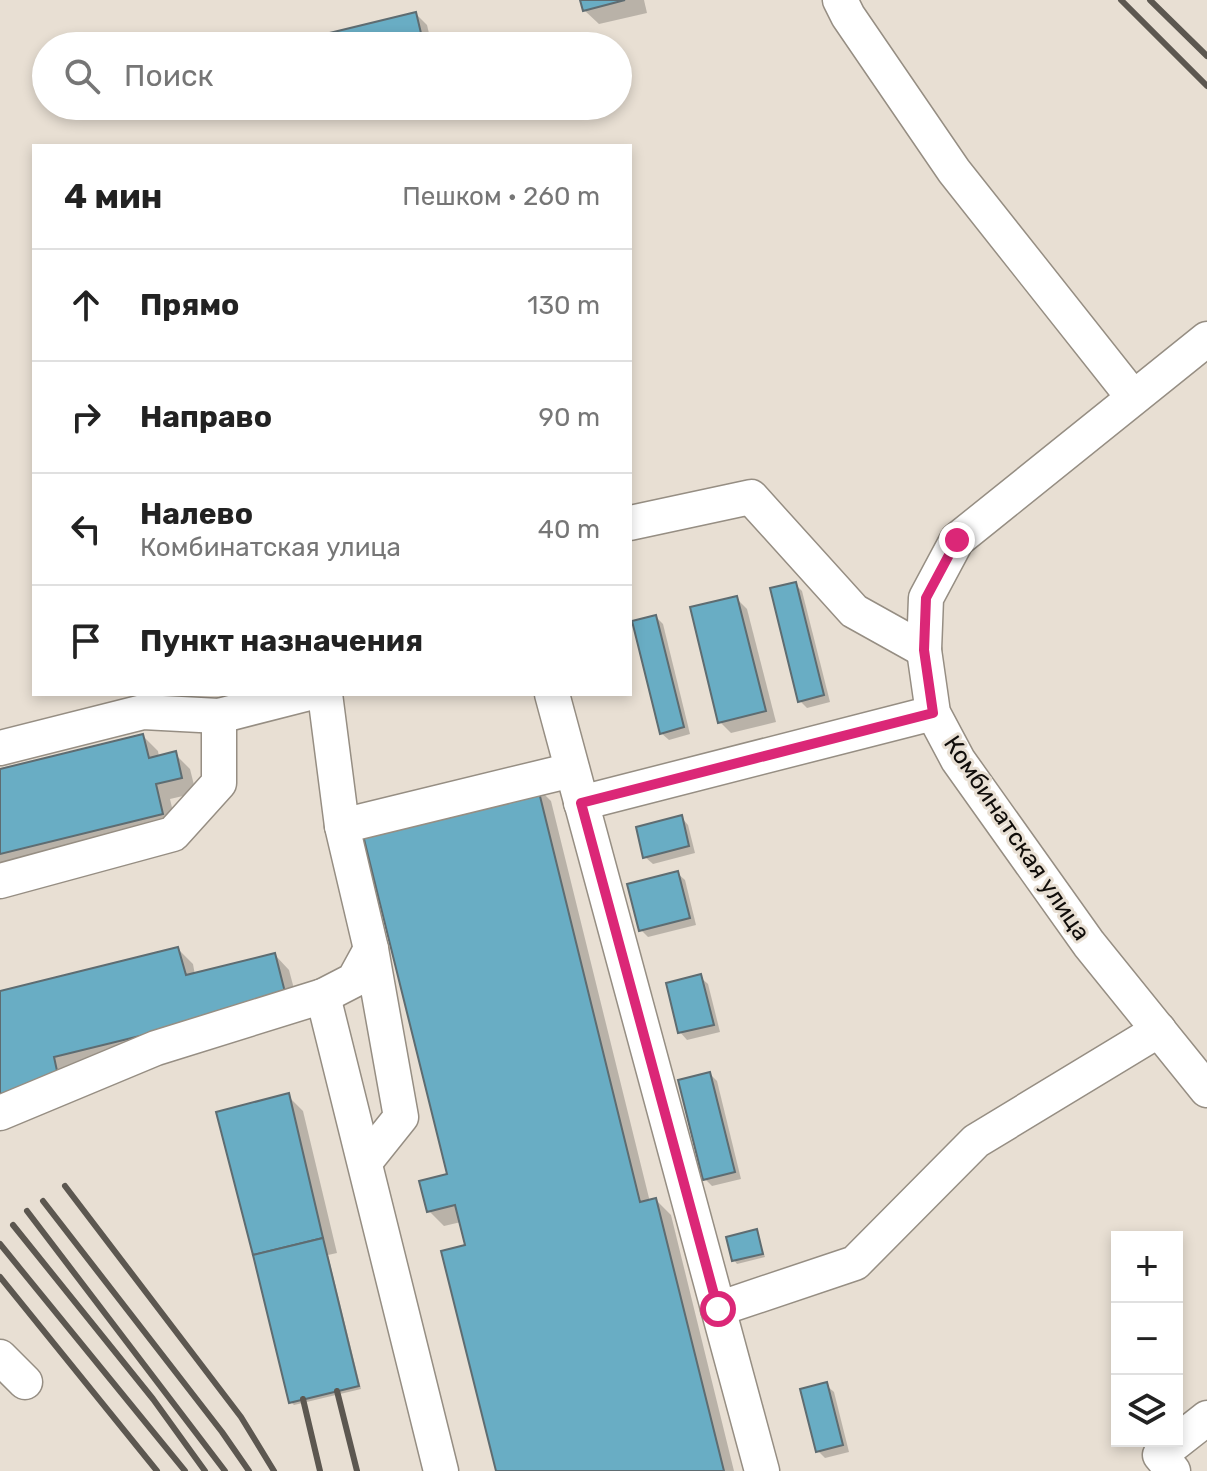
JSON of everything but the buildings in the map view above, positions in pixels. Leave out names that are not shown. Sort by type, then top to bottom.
[{"type":"street","points":[[840,0],[954,171],[1133,397]]},
{"type":"street","name":"Комбинатская улица","points":[[1207,339],[957,540],[926,598],[924,650],[933,713],[967,772],[1089,944],[1207,1090]]},
{"type":"street","points":[[632,523],[751,497],[854,611],[924,650]]},
{"type":"street","points":[[0,748],[143,712],[219,716],[297,696]]},
{"type":"street","points":[[325,696],[342,826],[371,949],[401,1117],[365,1162]]},
{"type":"street","points":[[553,696],[762,1471]]},
{"type":"street","points":[[342,826],[576,786],[933,713]]},
{"type":"street","points":[[0,881],[173,834],[219,783],[219,716]]},
{"type":"street","points":[[0,1113],[156,1048],[323,996],[354,980],[371,949]]},
{"type":"street","points":[[323,996],[441,1471]]},
{"type":"street","points":[[718,1309],[855,1263],[976,1141],[1159,1030]]},
{"type":"street","points":[[0,1357],[25,1382]]},
{"type":"street","points":[[1173,1471],[1160,1455],[1207,1418]]},
{"type":"railway","points":[[1121,0],[1207,86]]},
{"type":"railway","points":[[1150,0],[1207,56]]},
{"type":"railway","points":[[65,1186],[241,1417],[274,1471]]},
{"type":"railway","points":[[43,1201],[249,1471]]},
{"type":"railway","points":[[27,1211],[225,1471]]},
{"type":"railway","points":[[13,1225],[153,1399],[205,1471]]},
{"type":"railway","points":[[0,1244],[185,1471]]},
{"type":"railway","points":[[0,1277],[157,1471]]},
{"type":"railway","points":[[337,1391],[357,1471]]},
{"type":"railway","points":[[303,1399],[320,1471]]},
{"type":"route","points":[[718,1309],[581,803],[933,713],[924,650],[926,598],[957,540]]}]
